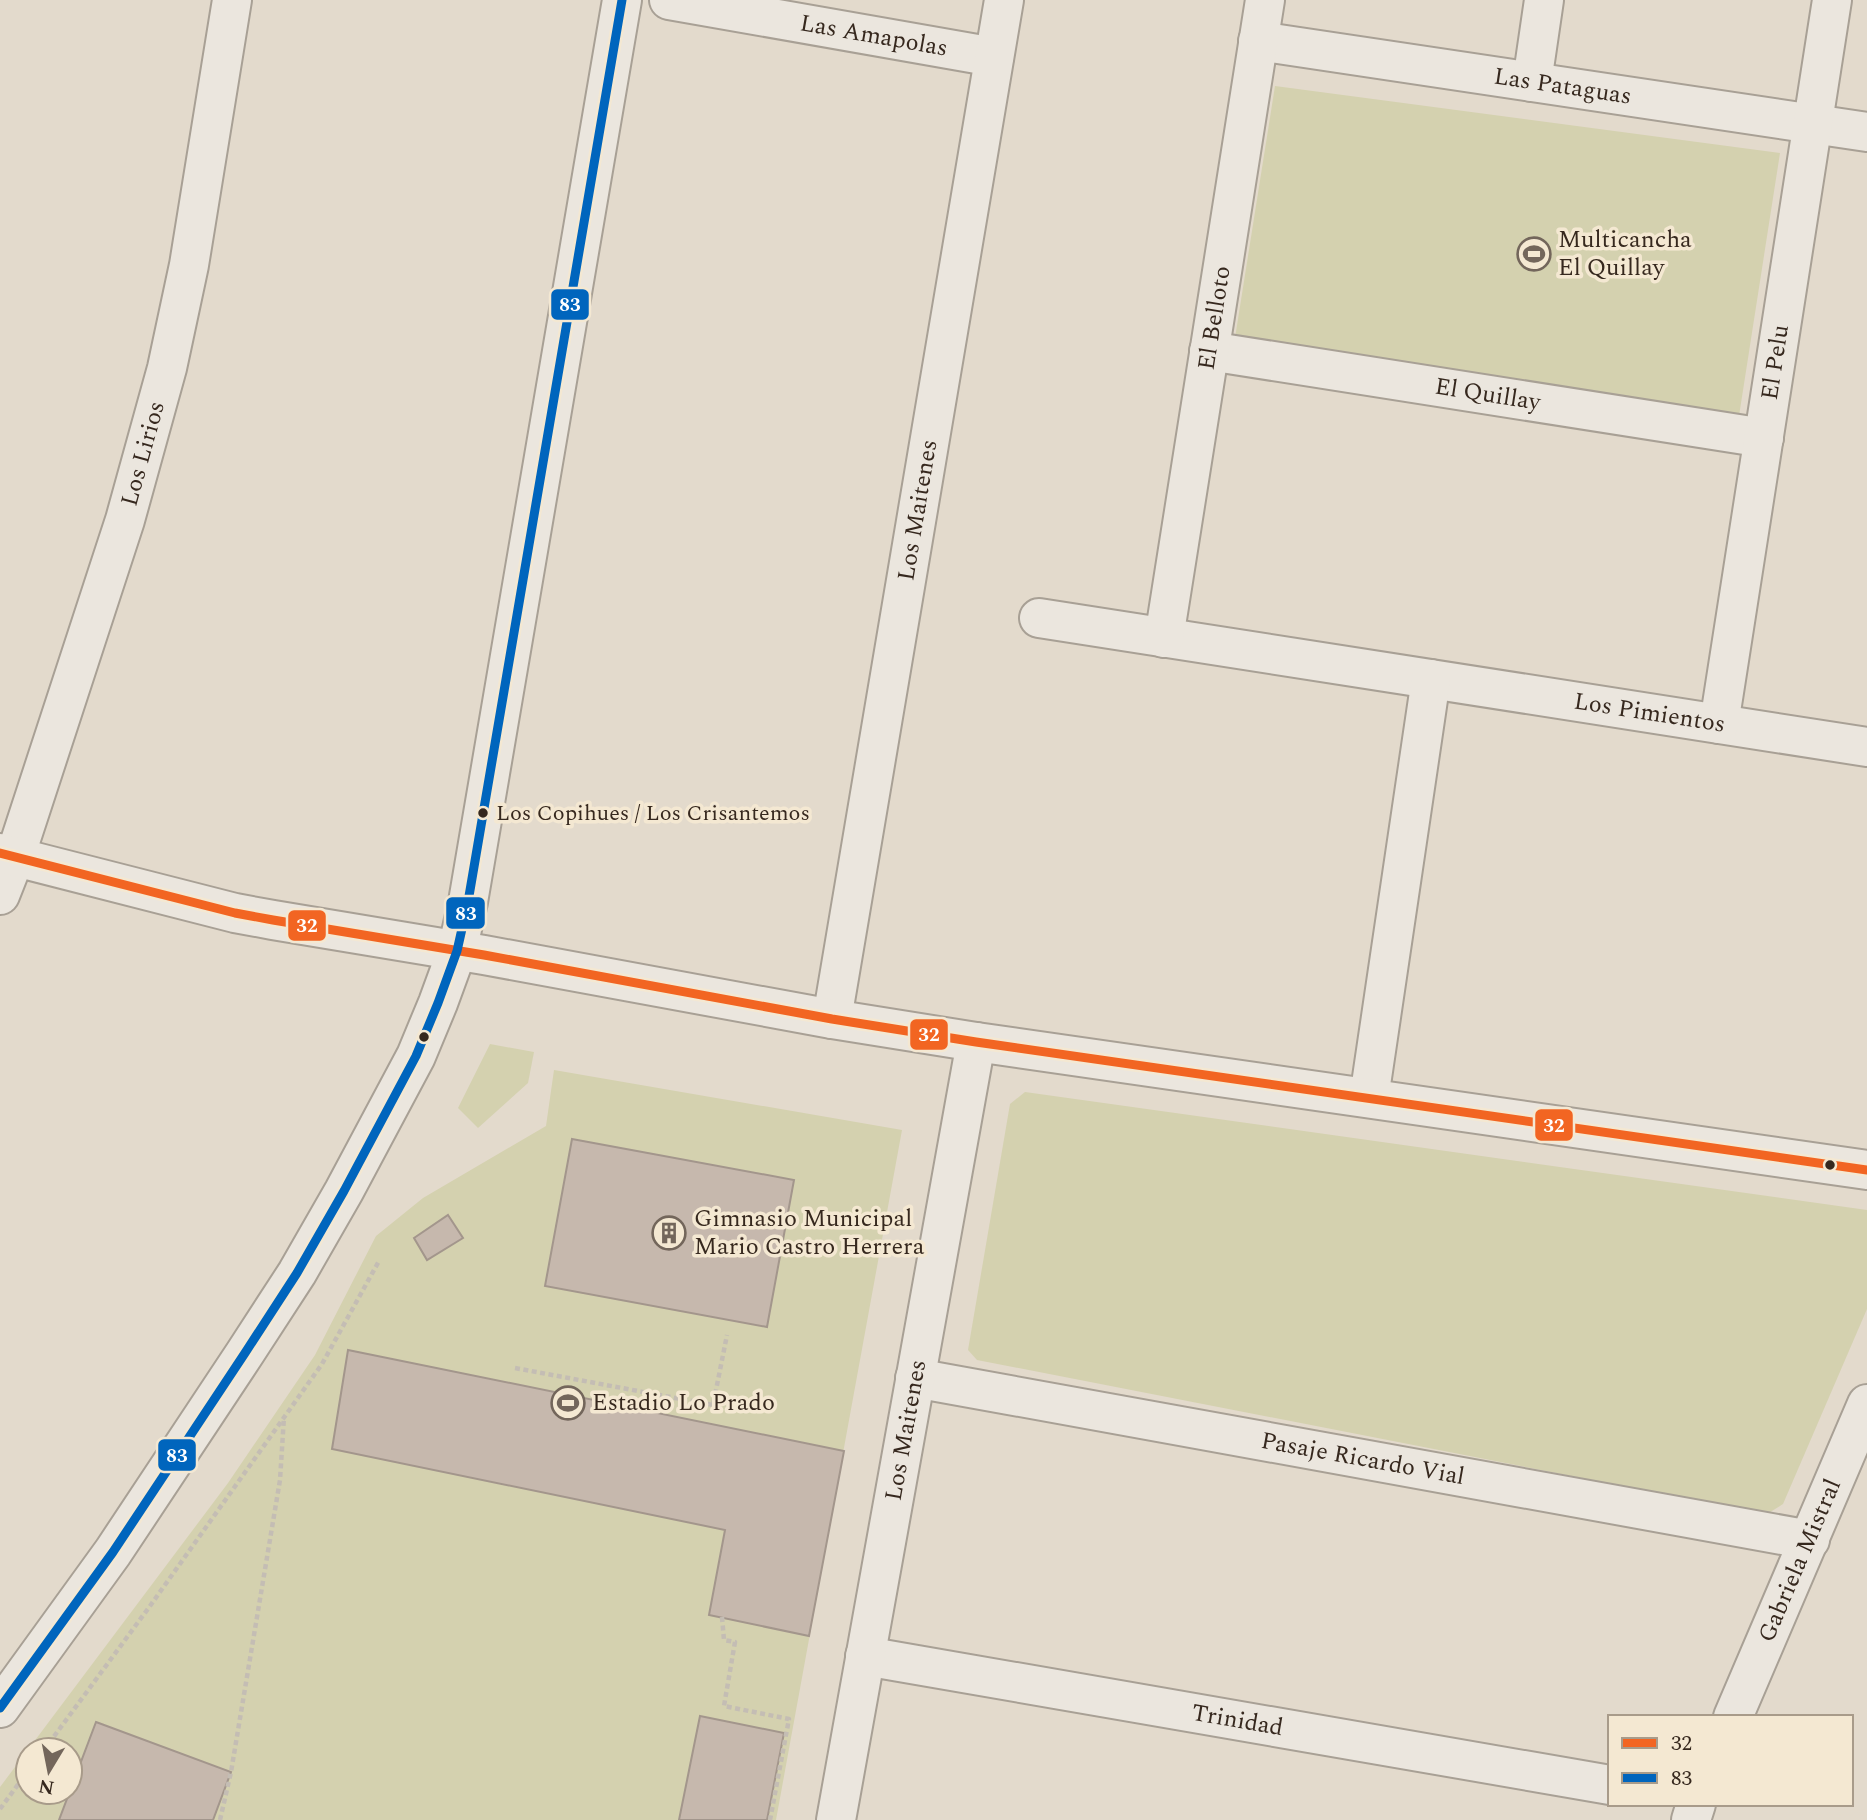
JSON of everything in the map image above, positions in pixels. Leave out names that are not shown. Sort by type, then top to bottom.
[{"type":"street","name":"Los Lirios","points":[[0,895],[8,855],[125,520],[167,368],[189,265],[232,0]]},
{"type":"street","points":[[0,1708],[113,1552],[297,1273],[416,1056],[457,951],[468,902],[622,0]]},
{"type":"street","name":"Las Amapolas","points":[[670,0],[994,57]]},
{"type":"street","name":"Los Maitenes","points":[[832,1019],[1004,0]]},
{"type":"street","name":"El Belloto","points":[[1164,638],[1265,0]]},
{"type":"street","points":[[1532,82],[1544,0]]},
{"type":"street","name":"El Pelu","points":[[1719,724],[1832,0]]},
{"type":"street","name":"Las Pataguas","points":[[1258,41],[1867,132]]},
{"type":"street","name":"El Quillay","points":[[1209,351],[1764,438]]},
{"type":"street","name":"Los Pimientos","points":[[1039,618],[1867,747]]},
{"type":"street","points":[[1369,1098],[1431,680]]},
{"type":"street","points":[[8,855],[235,913],[832,1019],[1867,1170]]},
{"type":"street","name":"Los Maitenes","points":[[835,1820],[976,1042]]},
{"type":"street","name":"Pasaje Ricardo Vial","points":[[915,1378],[1810,1539]]},
{"type":"street","name":"Gabriela Mistral","points":[[1734,1715],[1867,1404]]},
{"type":"street","name":"Trinidad","points":[[865,1656],[1608,1785]]},
{"type":"path","points":[[54,1736],[322,1364],[379,1261]]},
{"type":"path","points":[[515,1368],[713,1405],[727,1335]]},
{"type":"path","points":[[220,1820],[231,1772],[280,1480],[284,1417]]},
{"type":"path","points":[[722,1617],[724,1640],[735,1642],[724,1706],[789,1719],[770,1820]]},
{"type":"path","points":[[0,1810],[14,1790]]},
{"type":"shaded area","points":[[1275,86],[1780,153],[1739,416],[1235,338]]},
{"type":"shaded area","points":[[490,1044],[534,1052],[528,1083],[478,1128],[458,1108]]},
{"type":"shaded area","name":"Estadio Lo Prado","points":[[554,1070],[902,1130],[776,1820],[0,1820],[0,1787],[14,1768],[14,1806],[84,1806],[84,1736],[38,1736],[228,1483],[315,1355],[376,1236],[423,1198],[546,1126]]},
{"type":"shaded area","points":[[1025,1092],[1867,1210],[1867,1309],[1783,1504],[1767,1514],[977,1360],[968,1350],[1010,1104]]},
{"type":"building","name":"Gimnasio Municipal Mario Castro Herrera","points":[[572,1139],[794,1180],[767,1327],[545,1286]]},
{"type":"building","points":[[448,1215],[463,1238],[427,1260],[414,1238]]},
{"type":"building","points":[[348,1350],[844,1451],[809,1636],[709,1615],[725,1530],[332,1449]]},
{"type":"building","points":[[700,1716],[784,1733],[767,1820],[679,1820]]},
{"type":"building","points":[[96,1722],[231,1772],[213,1820],[59,1820],[64,1806],[84,1806],[84,1754]]},
{"type":"transit line","name":"83","points":[[0,1708],[113,1552],[297,1273],[416,1056],[457,951],[468,902],[622,0]]},
{"type":"transit line","name":"32","points":[[0,853],[235,913],[484,955],[832,1019],[1867,1170]]},
{"type":"place","name":"Multicancha El Quillay","points":[[1534,254]]},
{"type":"place","name":"Los Copihues / Los Crisantemos","points":[[483,813]]},
{"type":"place","name":"Gimnasio Municipal Mario Castro Herrera","points":[[669,1233]]},
{"type":"place","name":"Estadio Lo Prado","points":[[568,1403]]}]
